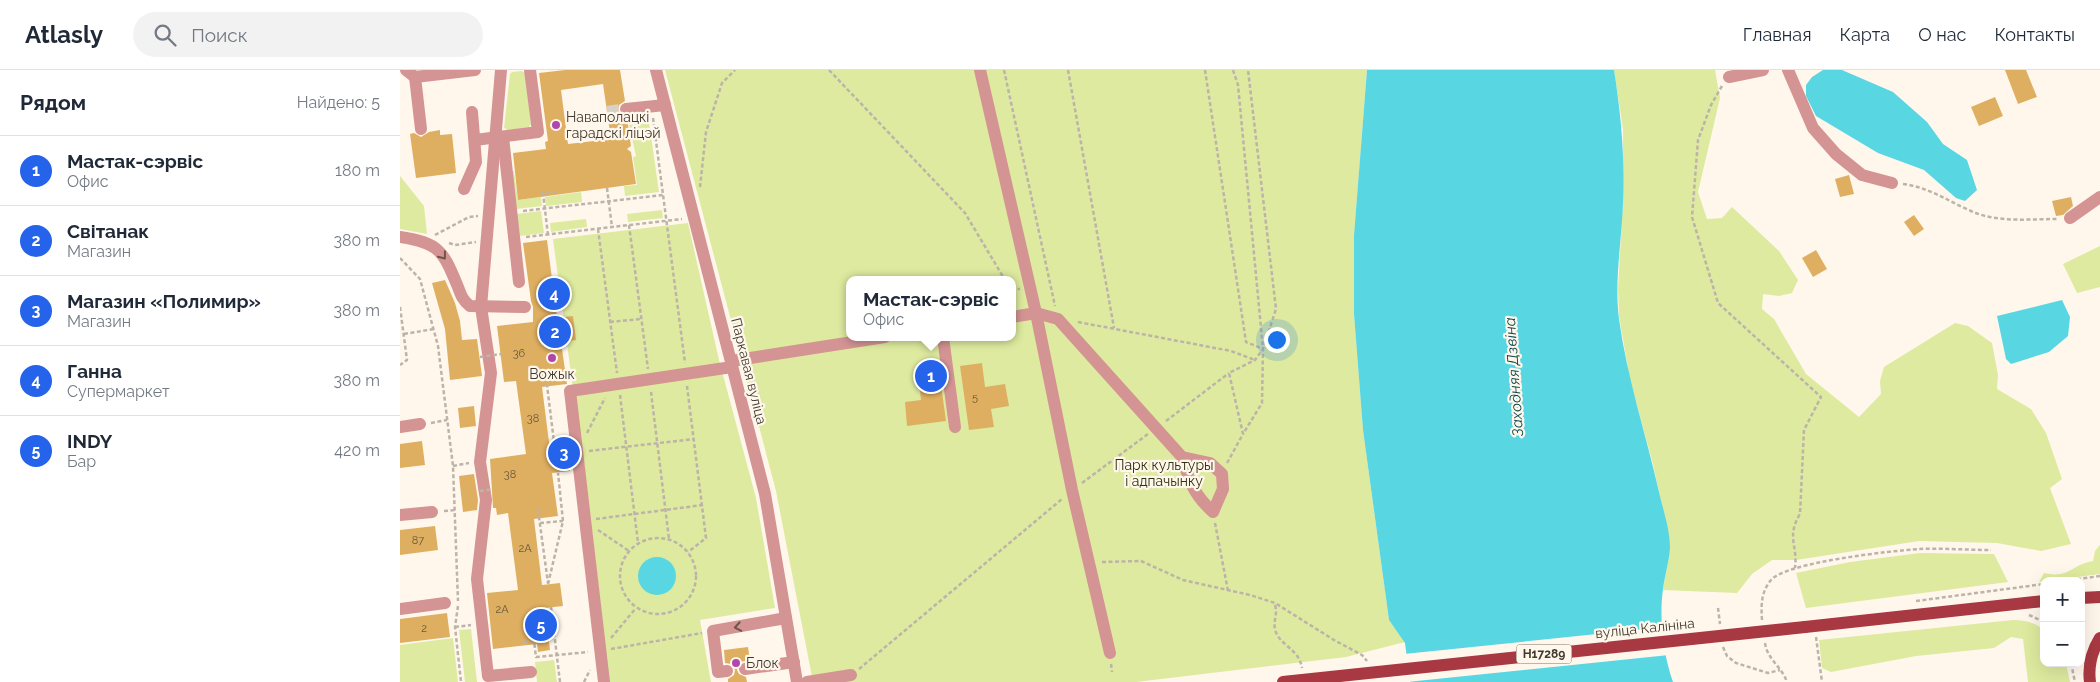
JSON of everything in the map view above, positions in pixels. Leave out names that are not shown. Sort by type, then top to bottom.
[{"type":"main road","points":[[2085,598],[2100,597]]},
{"type":"main road","name":"вуліца Калініна","points":[[1279,682],[2040,601]]},
{"type":"main road","name":"вуліца Калініна","points":[[2014,604],[2040,610]]},
{"type":"main road","points":[[2089,676],[2096,644],[2100,638]]},
{"type":"street","points":[[421,129],[410,73],[475,70]]},
{"type":"street","points":[[501,70],[500,137],[489,215],[481,307],[491,373],[480,462],[486,500],[477,579],[488,676],[531,672]]},
{"type":"street","points":[[475,140],[538,132],[530,70]]},
{"type":"street","name":"Паркавая вуліца","points":[[656,70],[765,494],[797,682]]},
{"type":"street","points":[[980,70],[1036,312],[1072,490],[1110,652]]},
{"type":"street","points":[[1728,77],[1762,70]]},
{"type":"street","points":[[1788,70],[1813,128],[1836,154],[1862,175],[1892,183]]},
{"type":"street","points":[[626,109],[665,104]]},
{"type":"street","points":[[464,189],[476,162],[472,112]]},
{"type":"street","points":[[500,137],[511,212],[518,282]]},
{"type":"street","points":[[2070,218],[2100,197]]},
{"type":"street","points":[[400,236],[435,247],[446,258],[464,301],[470,306],[525,307]]},
{"type":"street","points":[[1016,316],[1036,312],[1058,319],[1182,457],[1187,477],[1199,499],[1213,512],[1223,489],[1222,474],[1210,463],[1182,457]]},
{"type":"street","points":[[604,682],[570,391],[862,341]]},
{"type":"street","points":[[944,341],[955,428]]},
{"type":"street","points":[[400,427],[420,424]]},
{"type":"street","points":[[400,516],[432,512]]},
{"type":"street","points":[[400,609],[445,603]]},
{"type":"street","points":[[727,671],[718,672],[712,632],[786,618]]},
{"type":"street","points":[[745,669],[794,662]]},
{"type":"street","points":[[807,682],[851,675]]},
{"type":"path","points":[[686,190],[700,188],[706,132],[722,83],[735,70]]},
{"type":"path","points":[[829,70],[965,213],[1003,276]]},
{"type":"path","points":[[1004,70],[1058,319],[1231,351],[1255,360]]},
{"type":"path","points":[[1068,70],[1114,328]]},
{"type":"path","points":[[1205,70],[1246,342],[1264,349]]},
{"type":"path","points":[[1222,474],[1262,403],[1264,349],[1238,85],[1233,70]]},
{"type":"path","points":[[872,660],[1072,490],[1229,373],[1255,360],[1264,349],[1276,309],[1248,70]]},
{"type":"path","points":[[1728,77],[1710,105],[1698,140],[1692,217],[1718,303],[1822,396],[1804,430],[1800,514],[1793,526],[1795,568]]},
{"type":"path","points":[[651,106],[666,217]]},
{"type":"path","points":[[1892,183],[1916,186],[1972,212],[2002,218],[2070,218]]},
{"type":"path","points":[[607,188],[612,227]]},
{"type":"path","points":[[548,235],[542,193],[555,192]]},
{"type":"path","points":[[511,212],[663,194]]},
{"type":"path","points":[[428,238],[470,217],[489,215]]},
{"type":"path","points":[[539,236],[693,218]]},
{"type":"path","points":[[455,245],[468,243]]},
{"type":"path","points":[[400,258],[420,279],[438,346],[454,466],[458,602],[455,627],[461,682]]},
{"type":"path","points":[[400,307],[407,360],[400,365]]},
{"type":"path","points":[[610,322],[641,318]]},
{"type":"path","points":[[404,334],[434,330]]},
{"type":"path","points":[[480,357],[501,354]]},
{"type":"path","points":[[1229,373],[1243,434]]},
{"type":"path","points":[[546,377],[555,450]]},
{"type":"path","points":[[578,451],[612,385]]},
{"type":"path","points":[[420,424],[448,420]]},
{"type":"path","points":[[578,451],[694,438]]},
{"type":"path","points":[[454,466],[472,463]]},
{"type":"path","points":[[538,510],[548,584],[563,520],[558,473]]},
{"type":"path","points":[[480,491],[494,489]]},
{"type":"path","points":[[585,520],[703,505],[706,538],[688,552]]},
{"type":"path","points":[[1213,512],[1228,592]]},
{"type":"path","points":[[540,523],[563,520]]},
{"type":"path","points":[[585,520],[629,551]]},
{"type":"path","points":[[656,538],[669,539],[679,544],[688,552],[696,576],[693,590],[681,606],[663,614],[647,613],[636,608],[624,595],[619,577],[621,564],[629,551],[638,543],[656,538]]},
{"type":"path","points":[[1762,622],[1760,606],[1764,591],[1771,580],[1781,572],[1851,558],[1919,549],[1991,550]]},
{"type":"path","points":[[1090,563],[1141,561],[1183,580],[1228,592],[1250,595],[1275,603],[1362,655],[1370,664]]},
{"type":"path","points":[[2085,578],[2100,576]]},
{"type":"path","points":[[2010,588],[2040,584]]},
{"type":"path","points":[[1275,603],[1277,613],[1274,628],[1279,638],[1300,658],[1303,674]]},
{"type":"path","points":[[551,607],[560,682]]},
{"type":"path","points":[[600,651],[636,608]]},
{"type":"path","points":[[1718,608],[1720,627]]},
{"type":"path","points":[[455,627],[470,625]]},
{"type":"path","points":[[524,642],[534,641],[536,657],[600,651],[712,632]]},
{"type":"path","points":[[1764,639],[1765,648],[1787,682]]},
{"type":"path","points":[[1816,640],[1822,682]]},
{"type":"path","points":[[1723,646],[1727,656],[1736,663],[1768,673],[1780,670]]},
{"type":"path","points":[[2072,667],[2075,682]]},
{"type":"green space","name":"Парк культуры і адпачынку","points":[[665,70],[1367,70],[1354,235],[1354,314],[1363,430],[1389,620],[1405,642],[1346,657],[1136,682],[813,682],[776,491]]},
{"type":"green space","points":[[1614,70],[1715,70],[1720,98],[1698,192],[1707,219],[1722,218],[1732,207],[1779,251],[1798,280],[1792,293],[1779,296],[1763,294],[1762,309],[1774,319],[1806,374],[1859,417],[1881,394],[1880,381],[1884,367],[1955,323],[1968,326],[1992,343],[1998,375],[1997,389],[2031,409],[2046,433],[2062,479],[2050,488],[2071,544],[2041,551],[1997,543],[1919,541],[1796,560],[1772,560],[1752,574],[1737,593],[1663,590],[1670,547],[1653,464],[1630,380],[1619,316],[1618,289],[1623,201],[1623,129]]},
{"type":"green space","points":[[522,71],[525,73],[531,124],[529,127],[508,130],[504,128],[510,74]]},
{"type":"green space","points":[[649,122],[659,192],[625,196],[624,186],[637,185],[633,157],[636,156],[629,125]]},
{"type":"green space","points":[[511,171],[514,171],[518,200],[541,197],[542,206],[516,209]]},
{"type":"green space","points":[[400,176],[424,206],[427,234],[400,229]]},
{"type":"green space","points":[[581,192],[582,202],[546,206],[545,197]]},
{"type":"green space","points":[[662,210],[663,218],[628,222],[627,214]]},
{"type":"green space","points":[[541,211],[544,233],[520,236],[517,214]]},
{"type":"green space","points":[[586,219],[587,227],[551,232],[550,223]]},
{"type":"green space","points":[[688,223],[719,360],[756,498],[775,608],[700,620],[711,682],[609,682],[593,538],[553,239]]},
{"type":"green space","points":[[2100,246],[2100,287],[2077,293],[2063,264]]},
{"type":"green space","points":[[2100,545],[2100,574],[2077,577],[2042,577],[2044,573],[2065,573],[2079,565],[2093,561],[2095,551]]},
{"type":"green space","points":[[1920,553],[1994,554],[2008,582],[1806,608],[1796,573],[1850,562]]},
{"type":"green space","points":[[2021,620],[2040,627],[2040,667],[2067,667],[2070,682],[2028,682],[2023,639],[2011,637],[1994,648],[1916,656],[1831,672],[1822,668],[1819,640]]},
{"type":"green space","points":[[471,629],[477,682],[465,682],[459,630]]},
{"type":"green space","points":[[453,638],[458,682],[400,682],[400,645]]},
{"type":"green space","points":[[554,660],[557,682],[537,682],[535,662]]},
{"type":"water","name":"Заходняя Дзвіна","points":[[1367,70],[1614,70],[1623,152],[1622,216],[1618,275],[1619,319],[1632,384],[1669,534],[1670,548],[1663,589],[1662,624],[1664,648],[1673,682],[1410,682],[1405,643],[1389,620],[1363,430],[1354,314],[1354,235]]},
{"type":"water","points":[[1823,70],[1842,70],[1893,92],[1927,122],[1943,144],[1967,160],[1977,190],[1965,201],[1956,198],[1924,170],[1878,153],[1816,116],[1806,96],[1806,85],[1812,77]]},
{"type":"water","points":[[2062,300],[2070,317],[2068,336],[2049,352],[2011,364],[2006,359],[1997,316]]},
{"type":"water","points":[[657,557],[670,563],[676,576],[670,589],[657,595],[644,589],[638,576],[644,563]]},
{"type":"pier","points":[[1665,627],[1669,655],[1407,682],[1404,654]]},
{"type":"building","name":"Наваполацкі гарадскі ліцэй","points":[[565,70],[620,70],[625,101],[619,105],[618,110],[622,116],[627,117],[631,146],[627,149],[631,152],[636,184],[518,200],[513,153],[546,149],[545,142],[548,141],[539,73]],"holes":[[[603,84],[611,139],[568,144],[561,90]]]},
{"type":"building","points":[[2005,70],[2026,70],[2037,97],[2018,104]]},
{"type":"building","points":[[1995,97],[2003,116],[1979,126],[1971,107]]},
{"type":"building","points":[[440,130],[440,135],[452,134],[456,173],[416,178],[410,134],[414,133],[421,137],[429,132]]},
{"type":"building","points":[[1849,175],[1854,194],[1840,197],[1835,179]]},
{"type":"building","points":[[2071,197],[2073,206],[2063,215],[2056,216],[2052,201]]},
{"type":"building","points":[[1914,215],[1924,229],[1914,236],[1904,222]]},
{"type":"building","points":[[547,240],[557,318],[573,316],[576,340],[561,342],[567,384],[542,387],[550,450],[567,448],[570,471],[552,473],[558,516],[534,519],[542,585],[560,583],[563,606],[545,608],[550,650],[538,652],[537,644],[493,649],[487,593],[518,590],[508,513],[497,515],[496,508],[493,508],[490,459],[526,454],[516,381],[504,382],[497,326],[533,322],[533,307],[523,243]]},
{"type":"building","points":[[1816,250],[1827,269],[1813,277],[1802,258]]},
{"type":"building","points":[[445,280],[455,303],[460,321],[462,340],[477,339],[482,376],[450,380],[445,329],[432,283]]},
{"type":"building","points":[[938,363],[946,421],[907,426],[905,402],[921,400],[917,366]]},
{"type":"building","points":[[982,363],[985,387],[1005,384],[1009,406],[991,409],[994,427],[969,430],[960,366]]},
{"type":"building","points":[[474,406],[476,426],[460,428],[458,408]]},
{"type":"building","points":[[422,441],[425,465],[400,468],[400,444]]},
{"type":"building","points":[[474,474],[478,500],[477,510],[463,512],[459,476]]},
{"type":"building","points":[[435,526],[438,550],[400,555],[400,530]]},
{"type":"building","points":[[447,613],[450,637],[400,643],[400,619]]},
{"type":"building","points":[[748,647],[750,660],[740,662],[737,670],[739,674],[746,677],[747,682],[728,682],[728,679],[734,675],[735,670],[731,664],[725,663],[724,650]]},
{"type":"tunnel","points":[[607,112],[626,109]]},
{"type":"place","name":"Наваполацкі гарадскі ліцэй","points":[[556,125]]},
{"type":"place","name":"Ганна","points":[[554,294]]},
{"type":"place","name":"Світанак","points":[[555,332]]},
{"type":"place","name":"Вожык","points":[[552,358]]},
{"type":"place","name":"Мастак-сэрвіс","points":[[931,376]]},
{"type":"place","name":"Магазин «Полимир»","points":[[564,453]]},
{"type":"place","name":"INDY","points":[[541,625]]},
{"type":"place","name":"Блок","points":[[736,663]]}]
